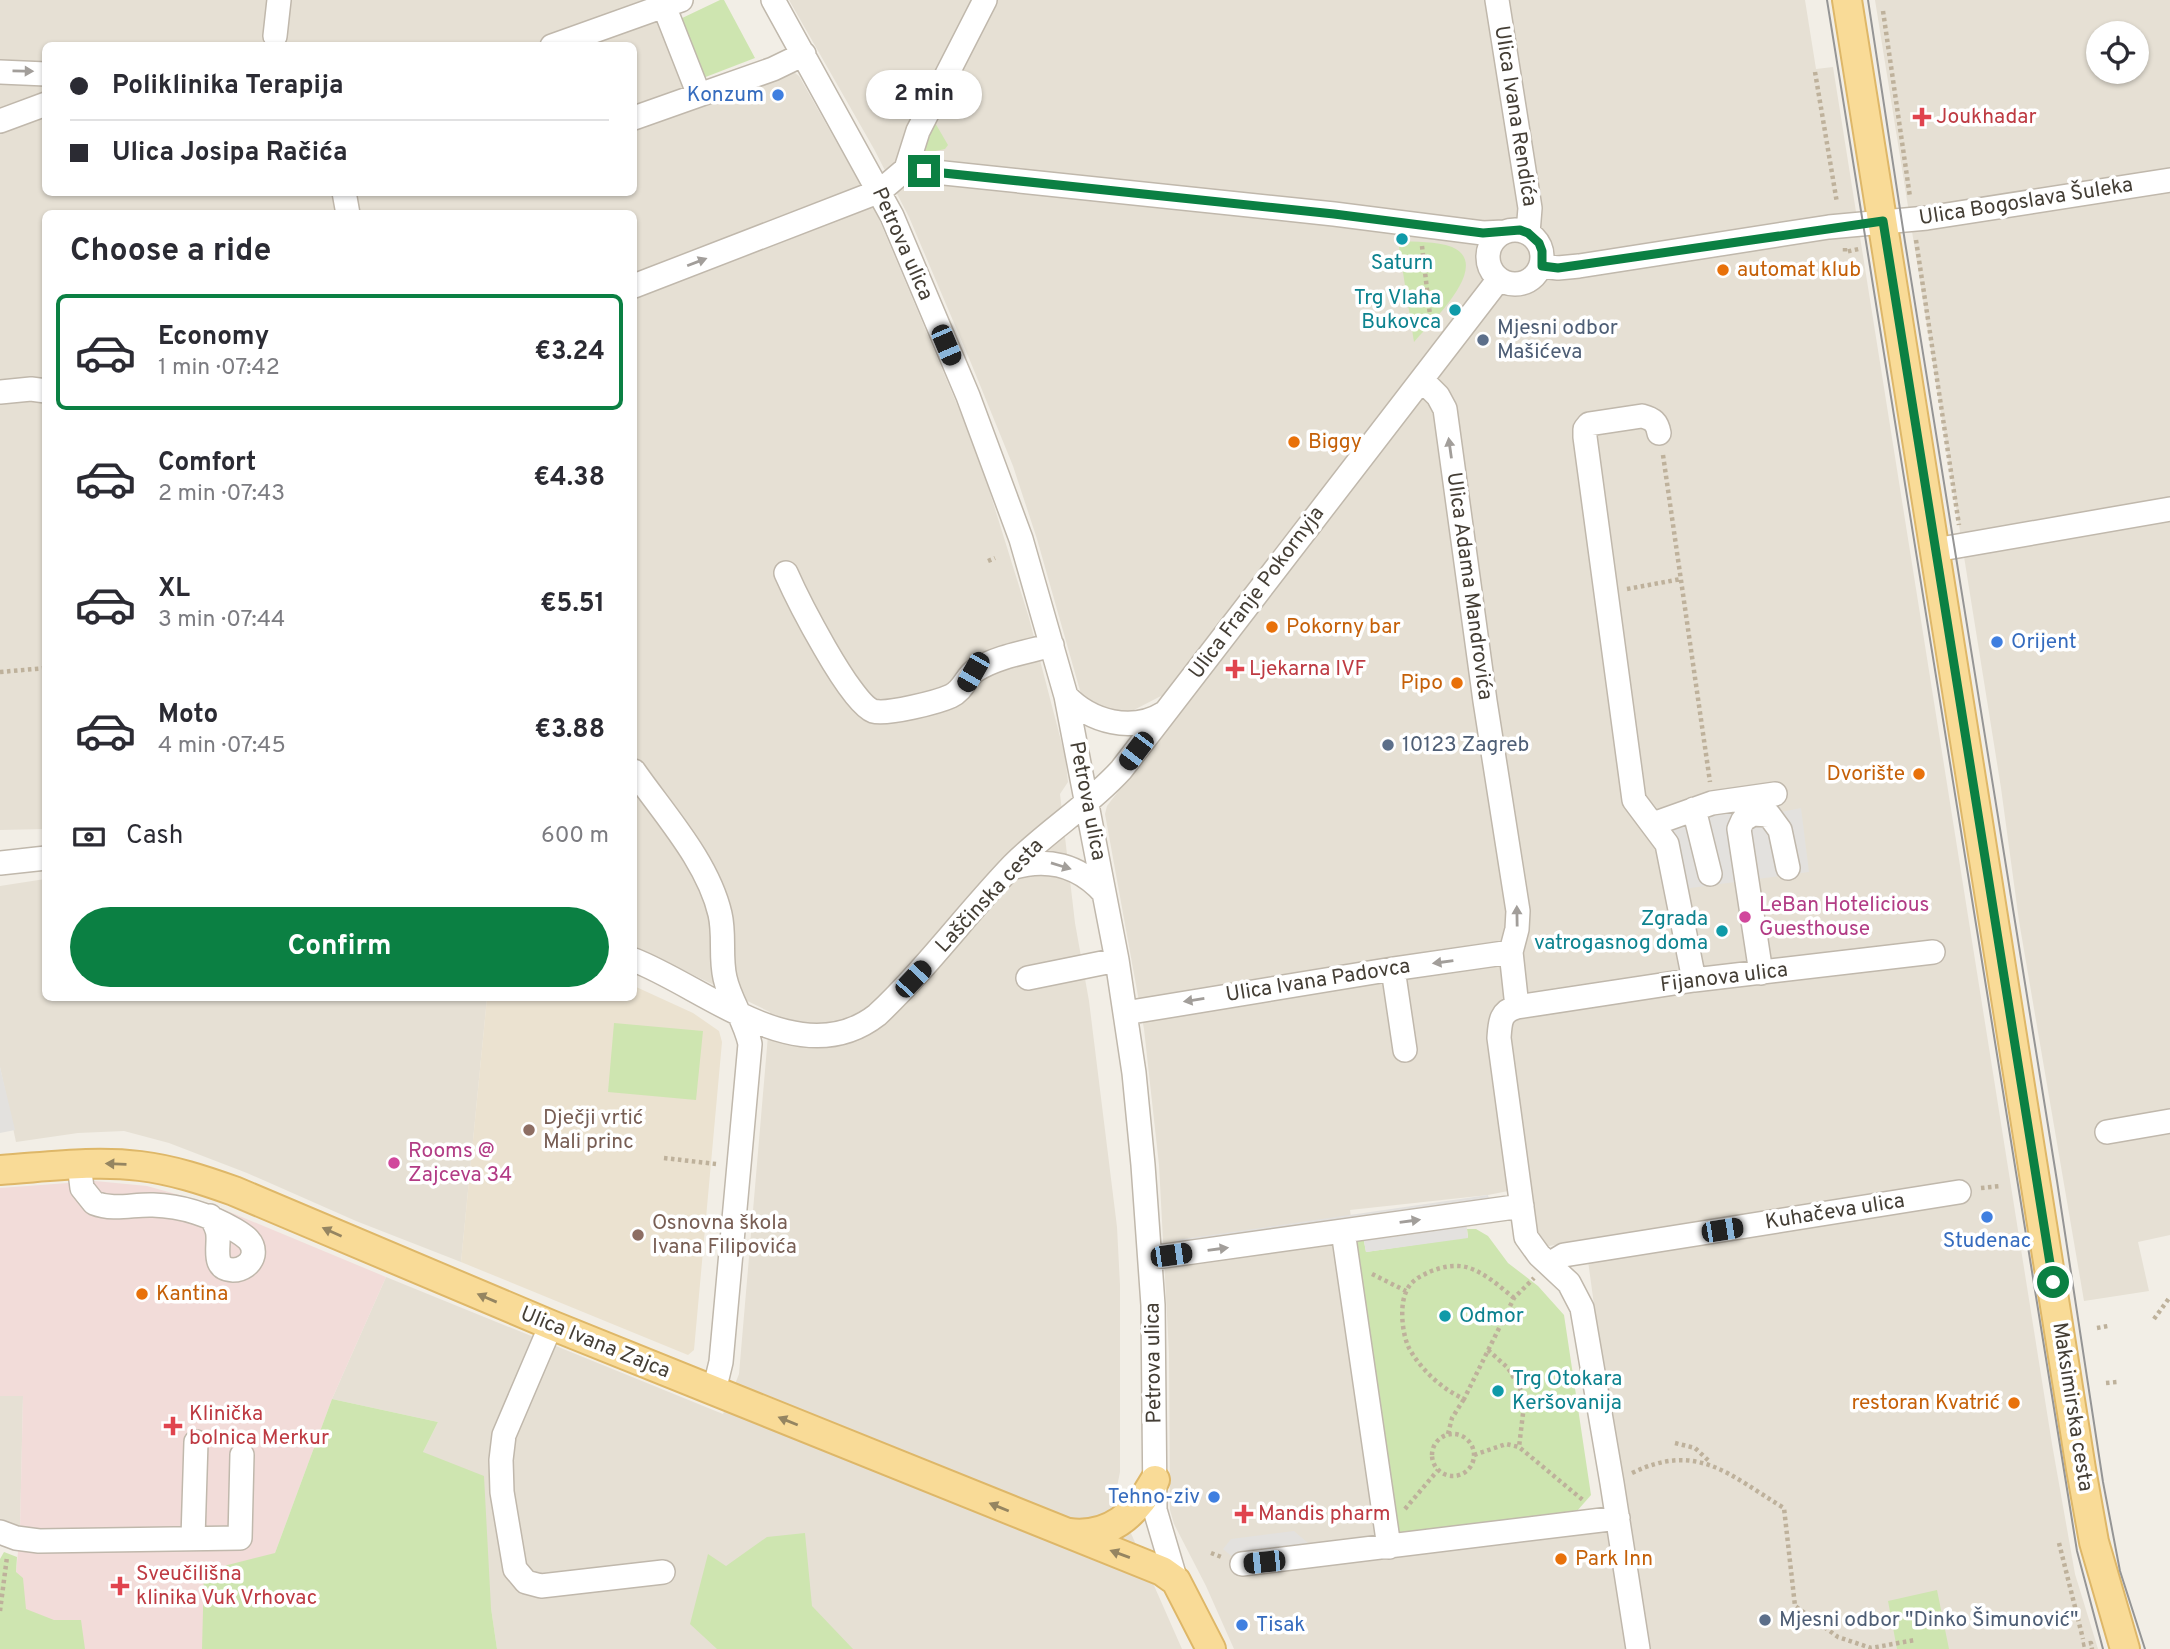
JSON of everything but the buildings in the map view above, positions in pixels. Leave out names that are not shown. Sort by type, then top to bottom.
[{"type":"main road","name":"Maksimirska cesta","points":[[1847,0],[2081,1469],[2094,1542],[2126,1649]]},
{"type":"main road","name":"Ulica Ivana Zajca","points":[[0,1170],[79,1164],[140,1166],[195,1177],[1062,1533],[1151,1566],[1176,1581]]},
{"type":"main road","points":[[1062,1533],[1086,1534],[1115,1526],[1138,1507],[1155,1480]]},
{"type":"main road","name":"Petrova ulica","points":[[1176,1581],[1211,1649]]},
{"type":"street","points":[[275,42],[279,0]]},
{"type":"street","name":"Petrova ulica","points":[[773,0],[880,191],[963,383],[1021,539],[1066,696],[1117,960],[1141,1139],[1153,1306],[1158,1522],[1176,1581]]},
{"type":"street","points":[[637,285],[880,191],[906,169],[918,131],[985,0]]},
{"type":"street","name":"Ulica Ivana Rendića","points":[[1497,0],[1530,208],[1528,233]]},
{"type":"street","points":[[574,42],[607,36],[672,3],[699,95]]},
{"type":"street","points":[[637,115],[773,69],[804,54]]},
{"type":"street","points":[[0,72],[42,73]]},
{"type":"street","points":[[0,121],[42,105]]},
{"type":"street","points":[[906,169],[1431,232],[1483,233],[1512,230],[1528,233],[1539,243],[1542,251],[1542,266],[1527,282],[1512,285],[1493,273],[1488,258],[1492,243],[1504,232]]},
{"type":"street","name":"Ulica Bogoslava Šuleka","points":[[1542,266],[1579,266],[1829,228],[1927,218],[2170,180]]},
{"type":"street","points":[[1422,380],[1499,279]]},
{"type":"street","name":"Ulica Franje Pokornyja","points":[[1088,803],[1121,770],[1422,380]]},
{"type":"street","name":"Ulica Adama Mandrovića","points":[[1422,380],[1438,396],[1445,409],[1485,701],[1518,911],[1511,952],[1517,1007]]},
{"type":"street","points":[[0,392],[42,390]]},
{"type":"street","points":[[1661,443],[1657,424],[1642,416],[1589,424],[1585,429],[1634,800],[1667,844],[1694,980]]},
{"type":"street","points":[[1935,550],[2170,509]]},
{"type":"street","points":[[786,573],[801,607],[836,666],[860,702],[873,711],[892,712],[950,697],[963,688],[973,672],[985,665],[1052,645]]},
{"type":"street","points":[[1066,696],[1076,707],[1088,714],[1112,722],[1146,723],[1165,712]]},
{"type":"street","points":[[637,775],[689,850],[714,893],[722,929],[726,981],[747,1029],[750,1054],[721,1362],[714,1391]]},
{"type":"street","points":[[1653,824],[1703,806],[1765,802]]},
{"type":"street","points":[[1765,802],[1769,815],[1780,830],[1788,868]]},
{"type":"street","points":[[1761,973],[1739,830],[1743,820],[1765,802]]},
{"type":"street","name":"Laščinska cesta","points":[[637,961],[778,1030],[812,1036],[842,1033],[866,1023],[900,993],[1011,867],[1052,830],[1088,803]]},
{"type":"street","points":[[1703,806],[1710,874]]},
{"type":"street","points":[[0,863],[42,858]]},
{"type":"street","points":[[1011,867],[1027,863],[1054,862],[1080,872],[1104,893]]},
{"type":"street","name":"Ulica Ivana Padovca","points":[[1125,1013],[1511,952]]},
{"type":"street","name":"Fijanova ulica","points":[[1517,1007],[1694,980],[1933,952]]},
{"type":"street","points":[[1028,978],[1117,960]]},
{"type":"street","points":[[1393,969],[1405,1050]]},
{"type":"street","points":[[1517,1007],[1508,1009],[1502,1016],[1499,1038],[1526,1237],[1546,1270],[1569,1283],[1582,1308],[1612,1483],[1608,1519],[1638,1649]]},
{"type":"street","points":[[2107,1132],[2170,1121]]},
{"type":"street","points":[[79,1164],[82,1188],[94,1203],[117,1208],[152,1205],[210,1216]]},
{"type":"street","name":"Kuhačeva ulica","points":[[1546,1270],[1564,1255],[1959,1192]]},
{"type":"street","points":[[1150,1258],[1522,1206]]},
{"type":"street","points":[[1343,1231],[1388,1540]]},
{"type":"street","points":[[551,1325],[503,1443],[502,1492],[515,1569],[526,1582],[541,1586],[663,1572]]},
{"type":"street","points":[[193,1538],[195,1442]]},
{"type":"street","points":[[8,1540],[240,1538],[242,1455]]},
{"type":"street","points":[[1242,1564],[1388,1540],[1608,1519]]},
{"type":"path","points":[[1883,11],[1911,206]]},
{"type":"path","points":[[1815,72],[1837,203]]},
{"type":"path","points":[[1431,232],[1431,324]]},
{"type":"path","points":[[1915,232],[1960,532]]},
{"type":"path","points":[[1661,443],[1681,579],[1703,806]]},
{"type":"path","points":[[988,561],[995,558]]},
{"type":"path","points":[[1606,593],[1681,579]]},
{"type":"path","points":[[0,672],[42,667]]},
{"type":"path","points":[[664,1158],[716,1164]]},
{"type":"path","points":[[1348,1263],[1406,1291]]},
{"type":"path","points":[[1464,1399],[1448,1392],[1408,1347],[1403,1309],[1406,1291],[1415,1279],[1437,1269],[1458,1266],[1473,1270],[1514,1298]]},
{"type":"path","points":[[1448,1434],[1452,1418],[1514,1298],[1546,1270]]},
{"type":"path","points":[[2154,1319],[2170,1297]]},
{"type":"path","points":[[2097,1328],[2108,1326]]},
{"type":"path","points":[[1488,1350],[1508,1368],[1525,1396],[1520,1447]]},
{"type":"path","points":[[2106,1383],[2117,1382]]},
{"type":"path","points":[[1448,1434],[1467,1438],[1472,1444],[1474,1455],[1472,1465],[1462,1475],[1448,1476],[1438,1470],[1432,1461],[1436,1441],[1448,1434]]},
{"type":"path","points":[[1675,1443],[1695,1448],[1710,1463],[1784,1508],[1794,1606],[1838,1637],[1871,1648],[1915,1640]]},
{"type":"path","points":[[1474,1455],[1506,1444],[1520,1447],[1608,1519]]},
{"type":"path","points":[[1612,1483],[1649,1465],[1686,1459],[1710,1463]]},
{"type":"path","points":[[1388,1540],[1438,1470]]},
{"type":"path","points":[[0,1612],[8,1540]]},
{"type":"path","points":[[2059,1543],[2083,1642],[2091,1643],[2092,1649]]},
{"type":"shaded area","points":[[0,0],[654,0],[695,105],[791,70],[799,76],[876,212],[964,421],[986,480],[1029,618],[1065,756],[1068,782],[1060,794],[1117,1227],[1120,1285],[1120,1472],[1115,1497],[1182,1649],[497,1649],[491,1608],[423,1452],[438,1422],[332,1399],[386,1277],[723,1414],[739,1374],[770,1012],[683,970],[637,952],[637,210],[42,210],[42,829],[0,830]]},
{"type":"shaded area","points":[[789,0],[1805,0],[1816,69],[1833,67],[2052,1444],[2075,1574],[2098,1649],[1234,1649],[1174,1524],[1170,1510],[1169,1353],[1159,1165],[1144,1029],[1105,814],[1107,806],[1178,712],[1161,696],[1130,712],[1119,713],[1088,702],[1081,694],[1037,539],[1013,466],[909,217],[874,149]],"holes":[[[1529,1187],[1537,1241],[1544,1247],[1585,1239],[1624,1523],[1393,1530],[1350,1210],[1488,1195]]]},
{"type":"shaded area","points":[[1875,0],[2170,0],[2170,1235],[2138,1242],[2149,1291],[2084,1301],[2019,921],[2001,788]]},
{"type":"shaded area","points":[[1777,783],[1781,812],[1801,808],[1809,872],[1683,889],[1667,825],[1701,816],[1697,795]]},
{"type":"shaded area","points":[[42,879],[42,1001],[487,1001],[461,1262],[169,1143],[124,1131],[78,1133],[16,1142],[0,1067],[0,886]]},
{"type":"shaded area","points":[[637,987],[693,1013],[719,1031],[722,1042],[694,1350],[688,1355],[461,1262],[487,1001],[637,1001]]},
{"type":"shaded area","points":[[0,1067],[15,1130],[0,1133]]},
{"type":"shaded area","name":"Klinička bolnica Merkur","points":[[95,1181],[147,1186],[208,1203],[386,1277],[332,1399],[275,1553],[248,1649],[9,1649],[20,1530],[23,1396],[0,1396],[0,1188]]},
{"type":"shaded area","points":[[1488,1195],[1490,1203],[1178,1249],[1176,1240]]},
{"type":"shaded area","points":[[1466,1221],[1468,1238],[1366,1252],[1363,1236]]},
{"type":"shaded area","points":[[0,1396],[23,1396],[20,1530],[0,1522]]},
{"type":"shaded area","points":[[1294,1531],[1315,1549],[1235,1559],[1223,1549],[1231,1539]]},
{"type":"green space","points":[[724,0],[755,58],[703,78],[678,20]]},
{"type":"green space","points":[[934,121],[948,145],[945,149],[926,153],[923,149]]},
{"type":"green space","points":[[1398,241],[1452,247],[1463,256],[1466,267],[1462,280],[1444,309],[1414,342]]},
{"type":"green space","points":[[614,1023],[703,1031],[696,1100],[608,1092]]},
{"type":"green space","points":[[1467,1229],[1476,1229],[1488,1236],[1508,1263],[1538,1286],[1564,1315],[1591,1495],[1577,1511],[1399,1537],[1396,1535],[1355,1244],[1363,1236],[1366,1252],[1468,1237]]},
{"type":"green space","points":[[332,1399],[438,1422],[423,1452],[484,1476],[491,1608],[497,1649],[202,1649],[204,1571],[275,1553]]},
{"type":"green space","points":[[805,1533],[812,1606],[853,1649],[717,1649],[690,1624],[708,1554],[726,1566],[767,1537]]},
{"type":"green space","points":[[4,1552],[17,1557],[16,1572],[23,1578],[26,1609],[54,1620],[81,1620],[85,1649],[0,1649],[0,1559]]},
{"type":"green space","points":[[1937,1590],[1949,1649],[1897,1649],[1888,1601]]},
{"type":"tram line","points":[[1827,0],[2077,1551],[2103,1649]]},
{"type":"tram line","points":[[1868,0],[2103,1482],[2120,1571],[2145,1649]]},
{"type":"place","name":"Konzum","points":[[778,95]]},
{"type":"place","name":"Joukhadar","points":[[1922,117]]},
{"type":"place","name":"Saturn","points":[[1402,239]]},
{"type":"place","name":"automat klub","points":[[1723,270]]},
{"type":"place","name":"Trg Vlaha Bukovca","points":[[1455,310]]},
{"type":"place","name":"Mjesni odbor Mašićeva","points":[[1483,340]]},
{"type":"place","name":"Biggy","points":[[1294,442]]},
{"type":"place","name":"Pokorny bar","points":[[1272,627]]},
{"type":"place","name":"Orijent","points":[[1997,642]]},
{"type":"place","name":"Ljekarna IVF","points":[[1235,669]]},
{"type":"place","name":"Pipo","points":[[1457,683]]},
{"type":"place","name":"10123 Zagreb","points":[[1388,745]]},
{"type":"place","name":"Dvorište","points":[[1919,774]]},
{"type":"place","name":"LeBan Hotelicious Guesthouse","points":[[1745,917]]},
{"type":"place","name":"Zgrada vatrogasnog doma","points":[[1722,931]]},
{"type":"place","name":"Dječji vrtić Mali princ","points":[[529,1130]]},
{"type":"place","name":"Rooms @ Zajceva 34","points":[[394,1163]]},
{"type":"place","name":"Studenac","points":[[1987,1217]]},
{"type":"place","name":"Osnovna škola Ivana Filipovića","points":[[638,1235]]},
{"type":"place","name":"Kantina","points":[[142,1294]]},
{"type":"place","name":"Odmor","points":[[1445,1316]]},
{"type":"place","name":"Trg Otokara Keršovanija","points":[[1498,1391]]},
{"type":"place","name":"restoran Kvatrić","points":[[2014,1403]]},
{"type":"place","name":"Klinička bolnica Merkur","points":[[173,1426]]},
{"type":"place","name":"Tehno-ziv","points":[[1214,1497]]},
{"type":"place","name":"Mandis pharm","points":[[1244,1514]]},
{"type":"place","name":"Park Inn","points":[[1561,1559]]},
{"type":"place","name":"Sveučilišna klinika Vuk Vrhovac","points":[[120,1586]]},
{"type":"place","name":"Mjesni odbor \"Dinko Šimunović\"","points":[[1765,1620]]},
{"type":"place","name":"Tisak","points":[[1242,1625]]},
{"type":"route","points":[[924,171],[1334,214],[1483,233],[1520,230],[1534,237],[1539,243],[1542,266],[1558,268],[1883,221],[2053,1282]]}]
